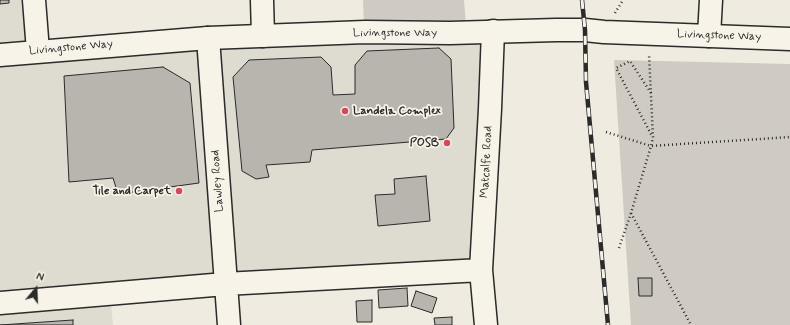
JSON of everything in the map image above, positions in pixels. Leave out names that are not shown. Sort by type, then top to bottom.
[{"type":"main road","points":[[34,0],[38,51]]},
{"type":"main road","points":[[262,0],[263,36]]},
{"type":"main road","points":[[709,36],[711,0]]},
{"type":"main road","name":"Livingstone Way","points":[[0,55],[208,38],[365,32],[450,33],[556,30],[790,39]]},
{"type":"main road","name":"Matcalfe Road","points":[[486,325],[481,270],[493,31]]},
{"type":"main road","name":"Lawley Road","points":[[208,38],[229,325]]},
{"type":"main road","points":[[0,303],[225,284],[481,270]]},
{"type":"path","points":[[619,248],[653,138],[648,33]]},
{"type":"path","points":[[651,93],[630,61],[616,68],[653,138]]},
{"type":"path","points":[[606,132],[651,146],[790,137]]},
{"type":"path","points":[[631,213],[691,325]]},
{"type":"shaded area","points":[[0,0],[34,0],[38,51],[493,31],[481,270],[110,294],[113,325],[0,325]]},
{"type":"shaded area","points":[[363,0],[464,0],[466,25],[364,27]]},
{"type":"shaded area","points":[[614,60],[790,64],[790,325],[631,325]]},
{"type":"building","points":[[0,0],[9,0],[9,3],[0,4]]},
{"type":"building","name":"Landela Complex","points":[[439,48],[451,59],[454,128],[446,139],[312,150],[310,162],[266,165],[269,177],[256,179],[242,171],[233,77],[249,60],[321,57],[331,67],[333,95],[355,94],[355,65],[367,51]]},
{"type":"building","points":[[163,67],[190,83],[199,183],[118,194],[113,178],[69,182],[64,76]]},
{"type":"building","points":[[426,176],[430,221],[378,226],[375,195],[395,194],[394,179]]},
{"type":"building","points":[[638,278],[652,278],[652,296],[639,296]]},
{"type":"building","points":[[407,288],[408,306],[379,308],[378,290]]},
{"type":"building","points":[[416,291],[437,298],[432,313],[411,306]]},
{"type":"building","points":[[372,300],[372,322],[357,322],[356,301]]},
{"type":"building","points":[[452,317],[452,325],[435,325],[434,318]]},
{"type":"building","points":[[73,320],[73,325],[0,325]]},
{"type":"railway","points":[[582,0],[585,30],[586,82],[608,325]]},
{"type":"place","name":"Landela Complex","points":[[345,111]]},
{"type":"place","name":"POSB","points":[[447,143]]},
{"type":"place","name":"Tile and Carpet","points":[[179,191]]}]
